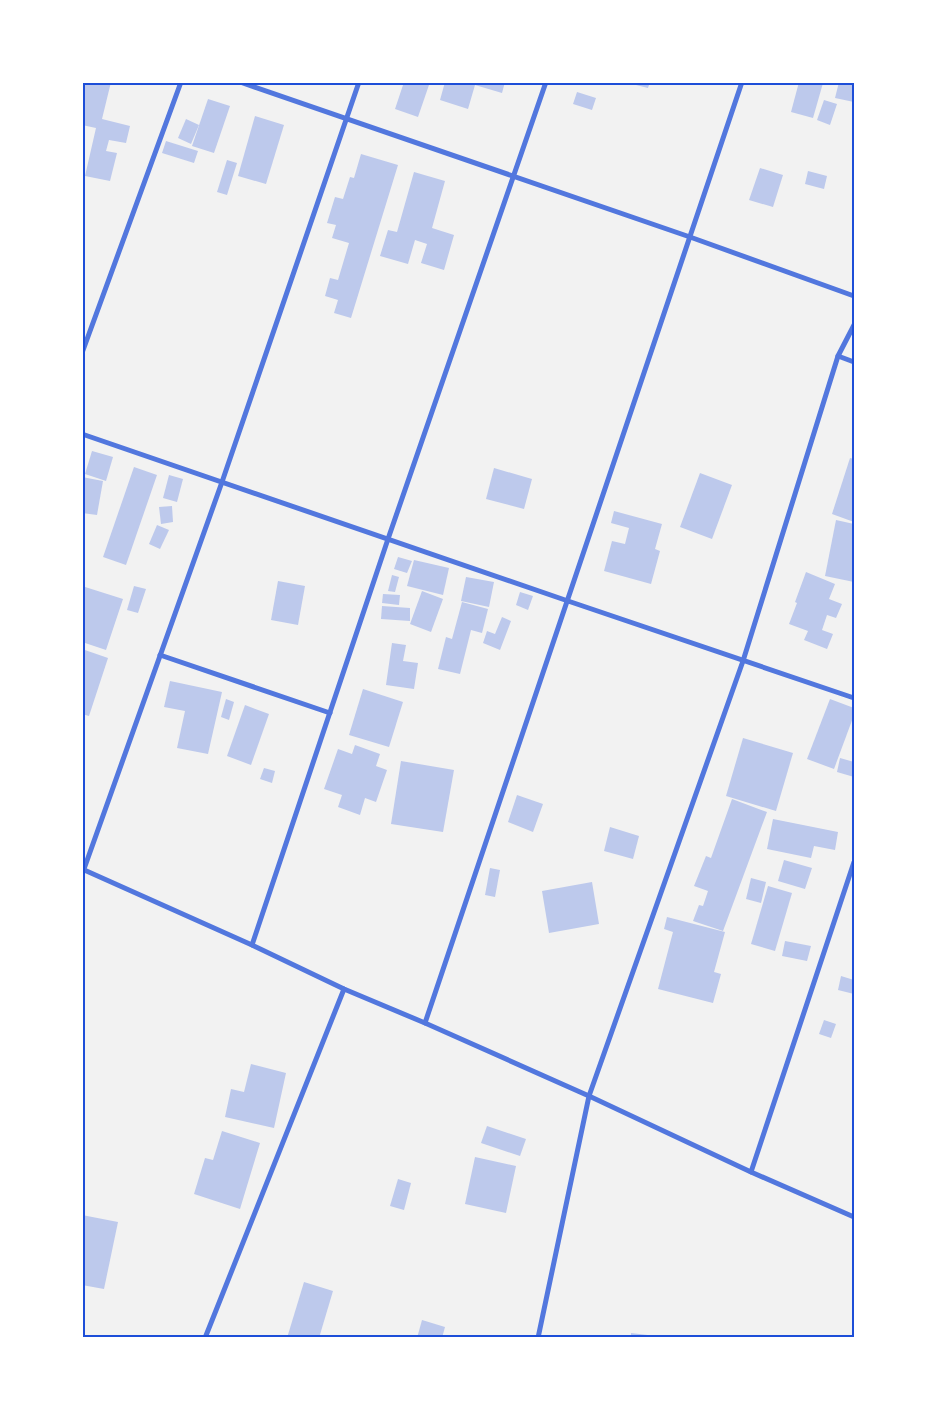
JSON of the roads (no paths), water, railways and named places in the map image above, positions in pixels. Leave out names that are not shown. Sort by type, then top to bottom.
[{"type":"street","points":[[82,353],[181,82]]},
{"type":"street","points":[[240,82],[690,237],[854,296]]},
{"type":"street","points":[[359,82],[222,482],[83,869],[344,989],[589,1096],[751,1172],[854,1217]]},
{"type":"street","points":[[252,946],[388,539],[546,82]]},
{"type":"street","points":[[425,1023],[742,82]]},
{"type":"street","points":[[538,1338],[589,1096],[743,661],[838,356],[854,325]]},
{"type":"street","points":[[838,356],[854,362]]},
{"type":"street","points":[[82,434],[854,698]]},
{"type":"street","points":[[160,655],[330,713]]},
{"type":"street","points":[[751,1172],[854,862]]},
{"type":"street","points":[[205,1338],[344,989]]}]
